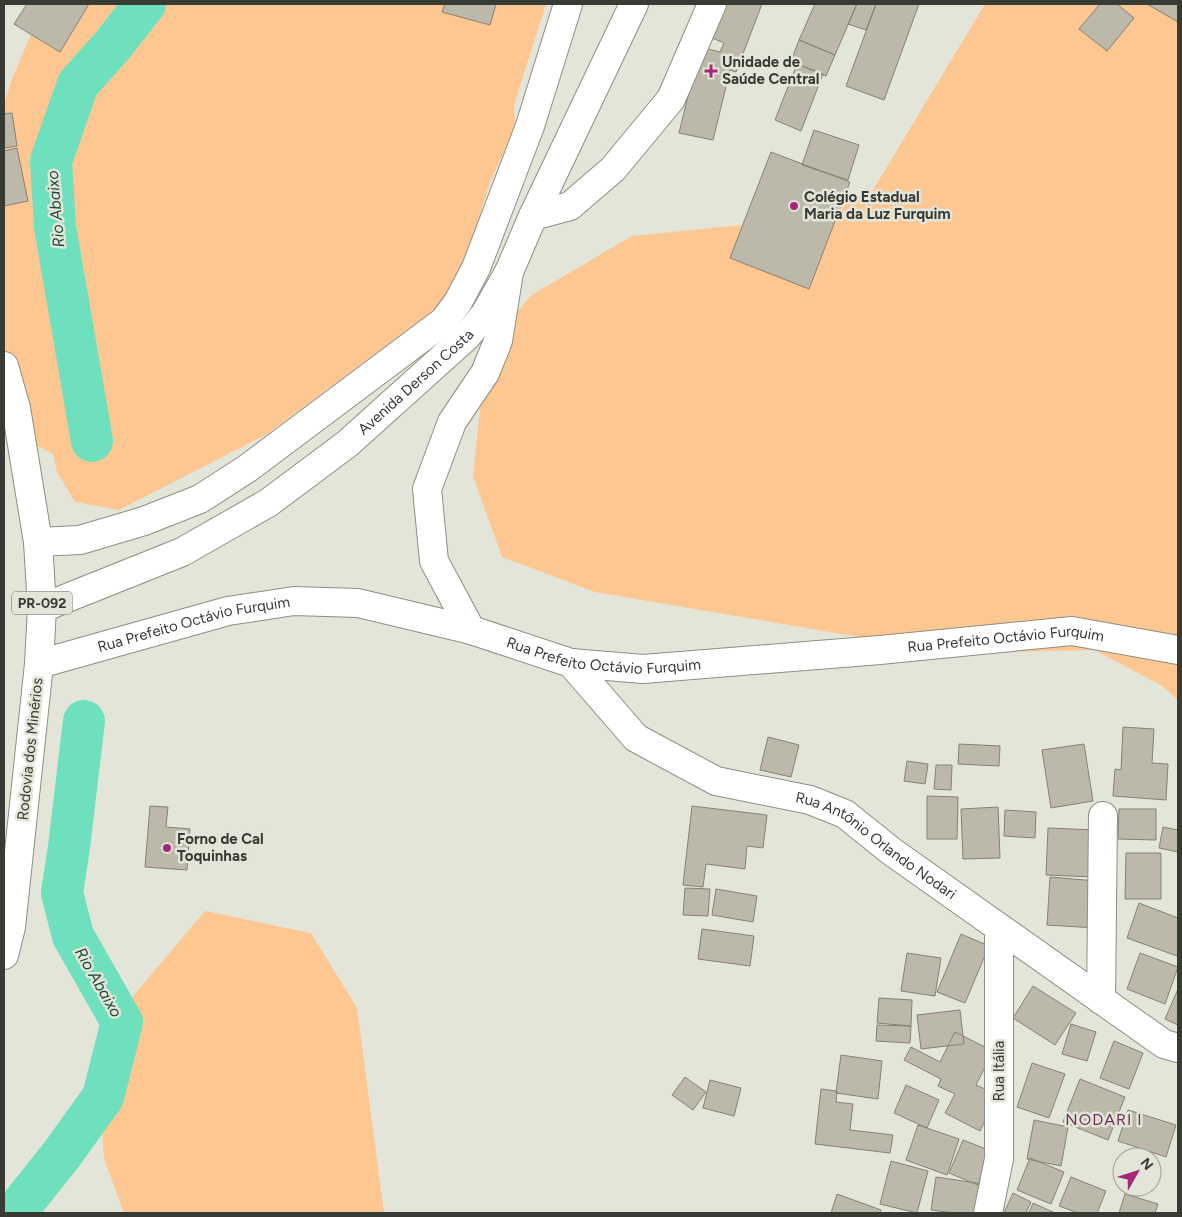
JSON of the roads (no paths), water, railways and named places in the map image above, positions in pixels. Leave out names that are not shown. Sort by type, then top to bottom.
[{"type":"street","name":"Avenida Derson Costa","points":[[38,542],[80,540],[144,521],[200,499],[248,468],[444,321],[458,302],[476,268],[530,126],[568,4]]},
{"type":"street","name":"Avenida Derson Costa","points":[[42,608],[182,552],[268,503],[347,444],[467,336],[485,314],[509,272],[532,216],[634,4]]},
{"type":"street","points":[[532,216],[570,206],[619,162],[671,100],[712,4]]},
{"type":"street","points":[[471,630],[434,561],[427,489],[452,422],[485,373],[498,341],[509,272]]},
{"type":"street","name":"PR-092","points":[[4,366],[16,408],[38,542]]},
{"type":"street","name":"Rodovia dos Minérios","points":[[4,955],[11,927],[39,664],[42,608],[38,542]]},
{"type":"street","name":"Rua Prefeito Octávio Furquim","points":[[39,664],[228,611],[294,601],[358,603],[471,630],[570,663],[643,669],[880,650],[1072,631],[1178,650]]},
{"type":"street","name":"Rua Antônio Orlando Nodari","points":[[570,663],[636,738],[716,780],[810,800],[845,814],[890,851],[1101,1000],[1164,1044],[1178,1048]]},
{"type":"street","points":[[1101,1000],[1104,816]]},
{"type":"street","name":"Rua Itália","points":[[988,1213],[999,1159],[999,928]]},
{"type":"waterway","name":"Rio Abaixo","points":[[92,441],[55,227],[51,161],[78,84],[112,46],[145,4]]},
{"type":"waterway","name":"Rio Abaixo","points":[[15,1213],[62,1154],[103,1097],[122,1022],[73,936],[62,893],[84,721]]},
{"type":"place","name":"Unidade de Saúde Central","points":[[711,71]]},
{"type":"place","name":"Colégio Estadual Maria da Luz Furquim","points":[[794,206]]},
{"type":"place","name":"Forno de Cal Toquinhas","points":[[167,848]]},
{"type":"district","name":"NODARI I","points":[[1104,1119]]}]
